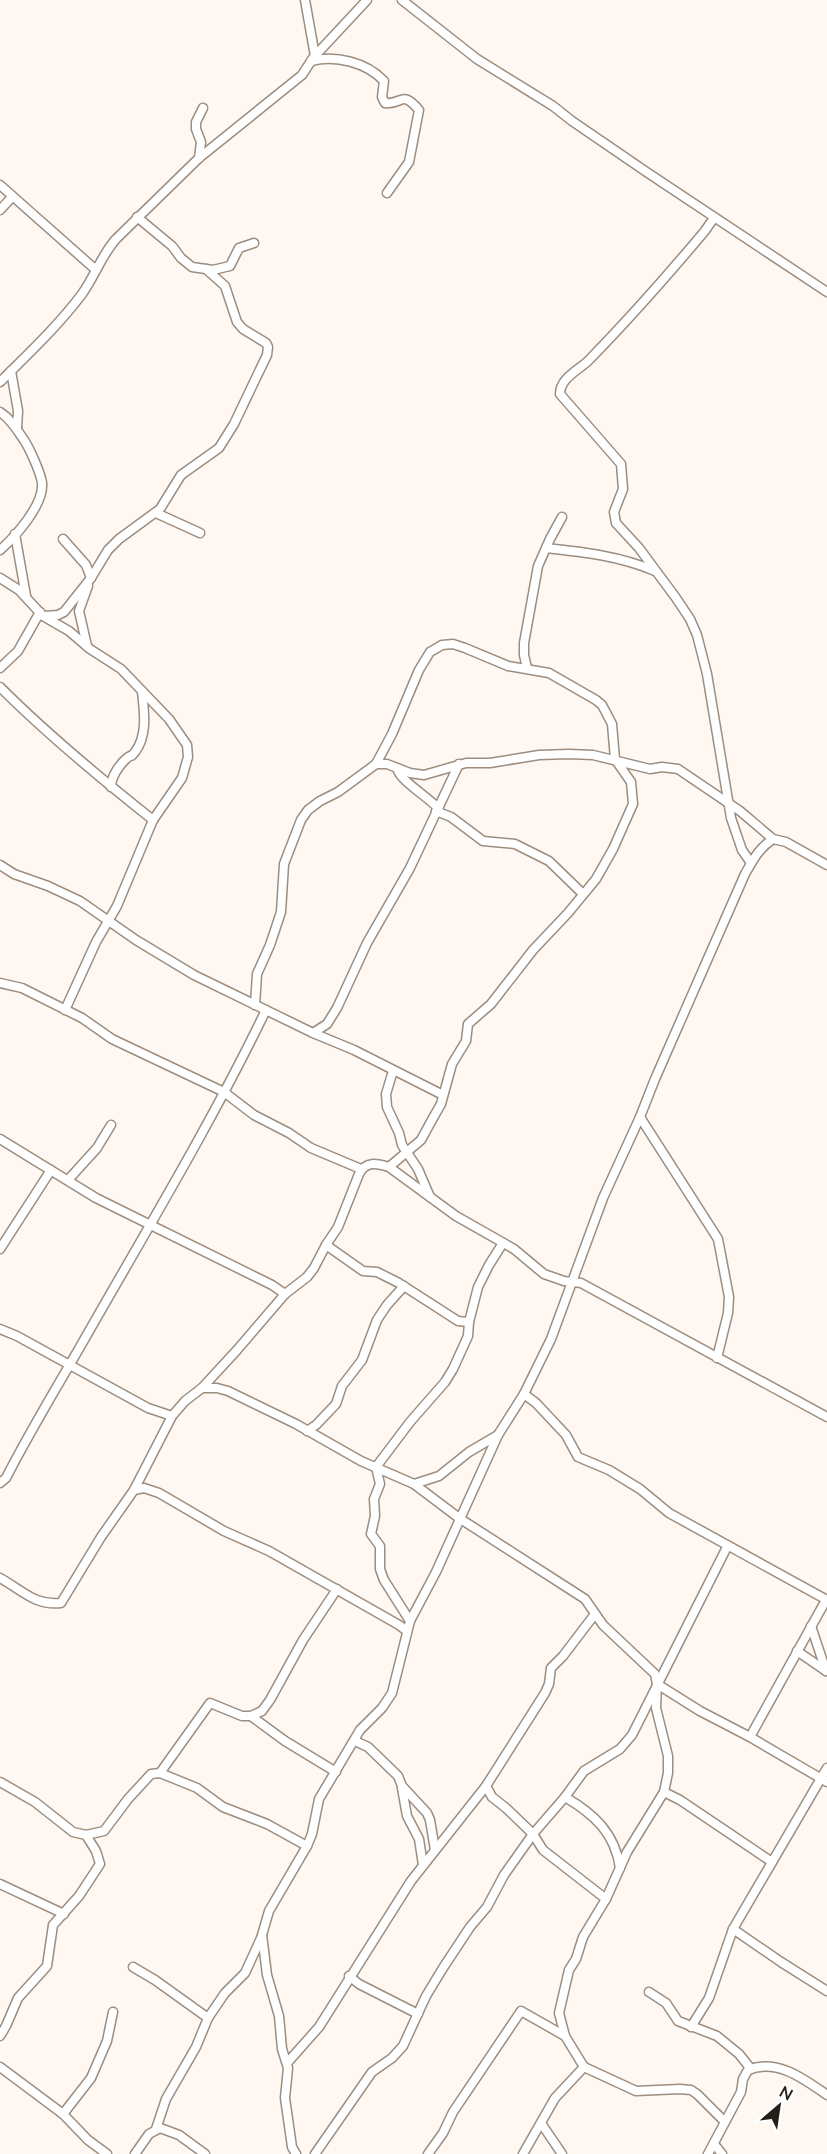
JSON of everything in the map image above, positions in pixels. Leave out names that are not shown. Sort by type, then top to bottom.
[{"type":"street","points":[[304,0],[313,58]]},
{"type":"street","points":[[0,382],[68,311],[92,280],[105,251],[137,217],[199,158],[302,75],[313,58],[367,0]]},
{"type":"street","points":[[402,0],[477,58],[553,106],[714,218],[827,292]]},
{"type":"street","points":[[313,58],[334,58],[360,66],[384,81],[382,97],[385,103],[406,99],[419,111],[409,162],[387,193]]},
{"type":"street","points":[[199,158],[201,142],[196,122],[203,108]]},
{"type":"street","points":[[0,185],[96,270]]},
{"type":"street","points":[[0,210],[12,197]]},
{"type":"street","points":[[137,217],[172,246],[187,263],[197,269],[230,266],[239,248],[254,243]]},
{"type":"street","points":[[714,218],[634,312],[585,364],[567,378],[560,390],[565,402],[621,464],[623,489],[614,512],[616,523],[639,549],[690,620],[697,635],[708,674],[731,818],[742,850],[752,863]]},
{"type":"street","points":[[42,614],[58,615],[64,612],[90,579],[108,550],[165,504],[173,486],[181,476],[213,454],[234,424],[268,350],[266,342],[243,329],[237,322],[225,286],[206,269]]},
{"type":"street","points":[[11,371],[18,411],[17,428]]},
{"type":"street","points":[[0,412],[17,428],[31,452],[42,481],[42,488],[25,524],[0,550]]},
{"type":"street","points":[[156,513],[200,533]]},
{"type":"street","points":[[527,668],[524,643],[538,566],[562,517]]},
{"type":"street","points":[[15,534],[27,600]]},
{"type":"street","points":[[63,538],[86,565],[90,579],[80,611],[87,646]]},
{"type":"street","points":[[546,549],[608,557],[640,564],[655,572]]},
{"type":"street","points":[[0,578],[19,590],[42,614],[121,669],[169,719],[187,744],[188,757],[183,778],[153,820],[134,869],[96,942],[65,1010]]},
{"type":"street","points":[[0,668],[18,651],[42,614]]},
{"type":"street","points":[[255,1005],[257,974],[281,912],[284,864],[301,820],[308,810],[320,801],[338,792],[376,764],[396,725],[419,670],[430,652],[442,645],[453,644],[508,666],[549,673],[588,694],[602,705],[612,724],[615,759],[631,782],[633,804],[613,849],[596,879],[584,894],[533,950],[491,1004],[467,1025],[466,1041],[452,1064],[441,1104],[421,1140],[388,1167]]},
{"type":"street","points":[[0,687],[48,734],[153,820]]},
{"type":"street","points":[[111,787],[115,773],[135,752],[142,738],[144,711],[142,691]]},
{"type":"street","points":[[376,764],[387,764],[417,775],[424,775],[459,764],[489,763],[550,754],[593,755],[650,769],[662,767],[678,769],[751,819],[773,840],[786,842],[806,851],[827,865]]},
{"type":"street","points":[[313,1033],[327,1024],[337,1008],[367,943],[400,886],[459,764]]},
{"type":"street","points":[[397,768],[402,778],[426,795],[437,809],[483,841],[515,844],[544,858],[556,866],[584,894]]},
{"type":"street","points":[[135,2154],[149,2134],[156,2129],[166,2098],[196,2047],[208,2018],[225,1993],[246,1972],[262,1935],[269,1911],[307,1846],[312,1834],[317,1803],[360,1730],[393,1693],[408,1626],[436,1572],[498,1435],[524,1394],[551,1339],[603,1198],[733,902],[760,850],[773,840]]},
{"type":"street","points":[[0,865],[14,874],[80,901],[136,940],[194,975],[266,1011],[354,1050],[443,1095]]},
{"type":"street","points":[[0,983],[22,988],[65,1010],[112,1039],[224,1092],[254,1115],[311,1148],[361,1169]]},
{"type":"street","points":[[0,1483],[6,1478],[150,1224],[224,1092],[266,1011]]},
{"type":"street","points":[[393,1071],[386,1102],[406,1152],[418,1169],[430,1197]]},
{"type":"street","points":[[640,1117],[718,1239],[729,1297],[728,1313],[717,1358]]},
{"type":"street","points":[[68,1180],[97,1148],[111,1125]]},
{"type":"street","points":[[0,1139],[96,1198],[272,1285],[285,1294]]},
{"type":"street","points":[[0,1578],[33,1600],[48,1605],[61,1603],[101,1537],[134,1490],[172,1416],[185,1401],[202,1388],[261,1324],[285,1294],[314,1268],[338,1227],[361,1169],[376,1163],[388,1167],[456,1216],[514,1249],[544,1274],[581,1283],[827,1417]]},
{"type":"street","points":[[0,1249],[51,1170]]},
{"type":"street","points":[[376,1467],[410,1422],[445,1382],[468,1336],[469,1322],[483,1277],[503,1243]]},
{"type":"street","points":[[326,1245],[363,1271],[377,1272],[404,1286],[458,1321],[469,1322]]},
{"type":"street","points":[[307,1431],[336,1404],[342,1386],[362,1360],[378,1320],[387,1305],[404,1286]]},
{"type":"street","points":[[0,1329],[17,1336],[148,1408],[172,1416]]},
{"type":"street","points":[[202,1388],[228,1391],[414,1484],[459,1518],[585,1599],[611,1633],[652,1669],[657,1684],[656,1708],[668,1756],[668,1773],[664,1792],[627,1852],[606,1899],[583,1937],[576,1959],[568,1970],[560,2013],[565,2036],[584,2067],[636,2091],[691,2090],[725,2122]]},
{"type":"street","points":[[524,1394],[536,1403],[566,1435],[579,1458],[609,1470],[640,1489],[669,1513],[826,1600],[750,1737]]},
{"type":"street","points":[[414,1484],[439,1476],[470,1452],[498,1435]]},
{"type":"street","points":[[376,1467],[380,1484],[374,1499],[375,1516],[371,1534],[380,1546],[380,1569],[384,1580],[408,1626]]},
{"type":"street","points":[[134,1490],[144,1488],[159,1492],[224,1531],[269,1551],[408,1626]]},
{"type":"street","points":[[315,2154],[372,2072],[392,2058],[403,2046],[443,1968],[487,1906],[504,1875],[533,1834],[584,1771],[620,1749],[632,1735],[728,1547]]},
{"type":"street","points":[[251,1716],[267,1706],[303,1640],[337,1589]]},
{"type":"street","points":[[287,2063],[319,2027],[349,1976],[423,1865],[486,1786],[546,1693],[551,1668],[595,1614]]},
{"type":"street","points":[[812,1626],[826,1672]]},
{"type":"street","points":[[797,1651],[826,1672]]},
{"type":"street","points":[[657,1684],[700,1711],[824,1780]]},
{"type":"street","points":[[160,1773],[210,1703],[234,1714],[251,1716],[272,1732],[336,1772]]},
{"type":"street","points":[[355,1741],[368,1747],[398,1776],[407,1816],[419,1839],[423,1865]]},
{"type":"street","points":[[691,2027],[709,1998],[733,1929],[824,1780],[827,1768]]},
{"type":"street","points":[[0,1782],[35,1802],[74,1832],[86,1835],[104,1831],[128,1799],[151,1774],[160,1773],[197,1788],[219,1805],[267,1824],[307,1846]]},
{"type":"street","points":[[402,1786],[427,1813],[435,1850]]},
{"type":"street","points":[[486,1786],[492,1797],[533,1834],[543,1850],[606,1899]]},
{"type":"street","points":[[664,1792],[772,1862]]},
{"type":"street","points":[[565,1797],[608,1832],[618,1854],[620,1868]]},
{"type":"street","points":[[0,2036],[18,1998],[47,1966],[53,1925],[89,1882],[100,1864],[96,1851],[86,1835]]},
{"type":"street","points":[[0,1884],[64,1914]]},
{"type":"street","points":[[733,1929],[827,1991]]},
{"type":"street","points":[[262,1935],[267,1975],[279,2016],[282,2049],[287,2063],[285,2098],[292,2147],[296,2154]]},
{"type":"street","points":[[133,1967],[208,2018]]},
{"type":"street","points":[[349,1976],[359,1984],[418,2014]]},
{"type":"street","points":[[649,1992],[666,2003],[674,2018],[717,2036],[739,2054],[752,2069]]},
{"type":"street","points":[[428,2154],[443,2133],[453,2112],[521,2011],[565,2036]]},
{"type":"street","points":[[63,2114],[92,2078],[107,2041],[113,2012]]},
{"type":"street","points":[[0,2067],[63,2114],[88,2140],[107,2154]]},
{"type":"street","points":[[523,2154],[555,2098],[584,2067]]},
{"type":"street","points":[[708,2154],[741,2092],[745,2074],[752,2069],[768,2067],[795,2073],[827,2094]]},
{"type":"street","points":[[541,2123],[562,2154]]},
{"type":"street","points":[[156,2129],[169,2130],[205,2154]]},
{"type":"street","points":[[714,2144],[722,2154]]}]
